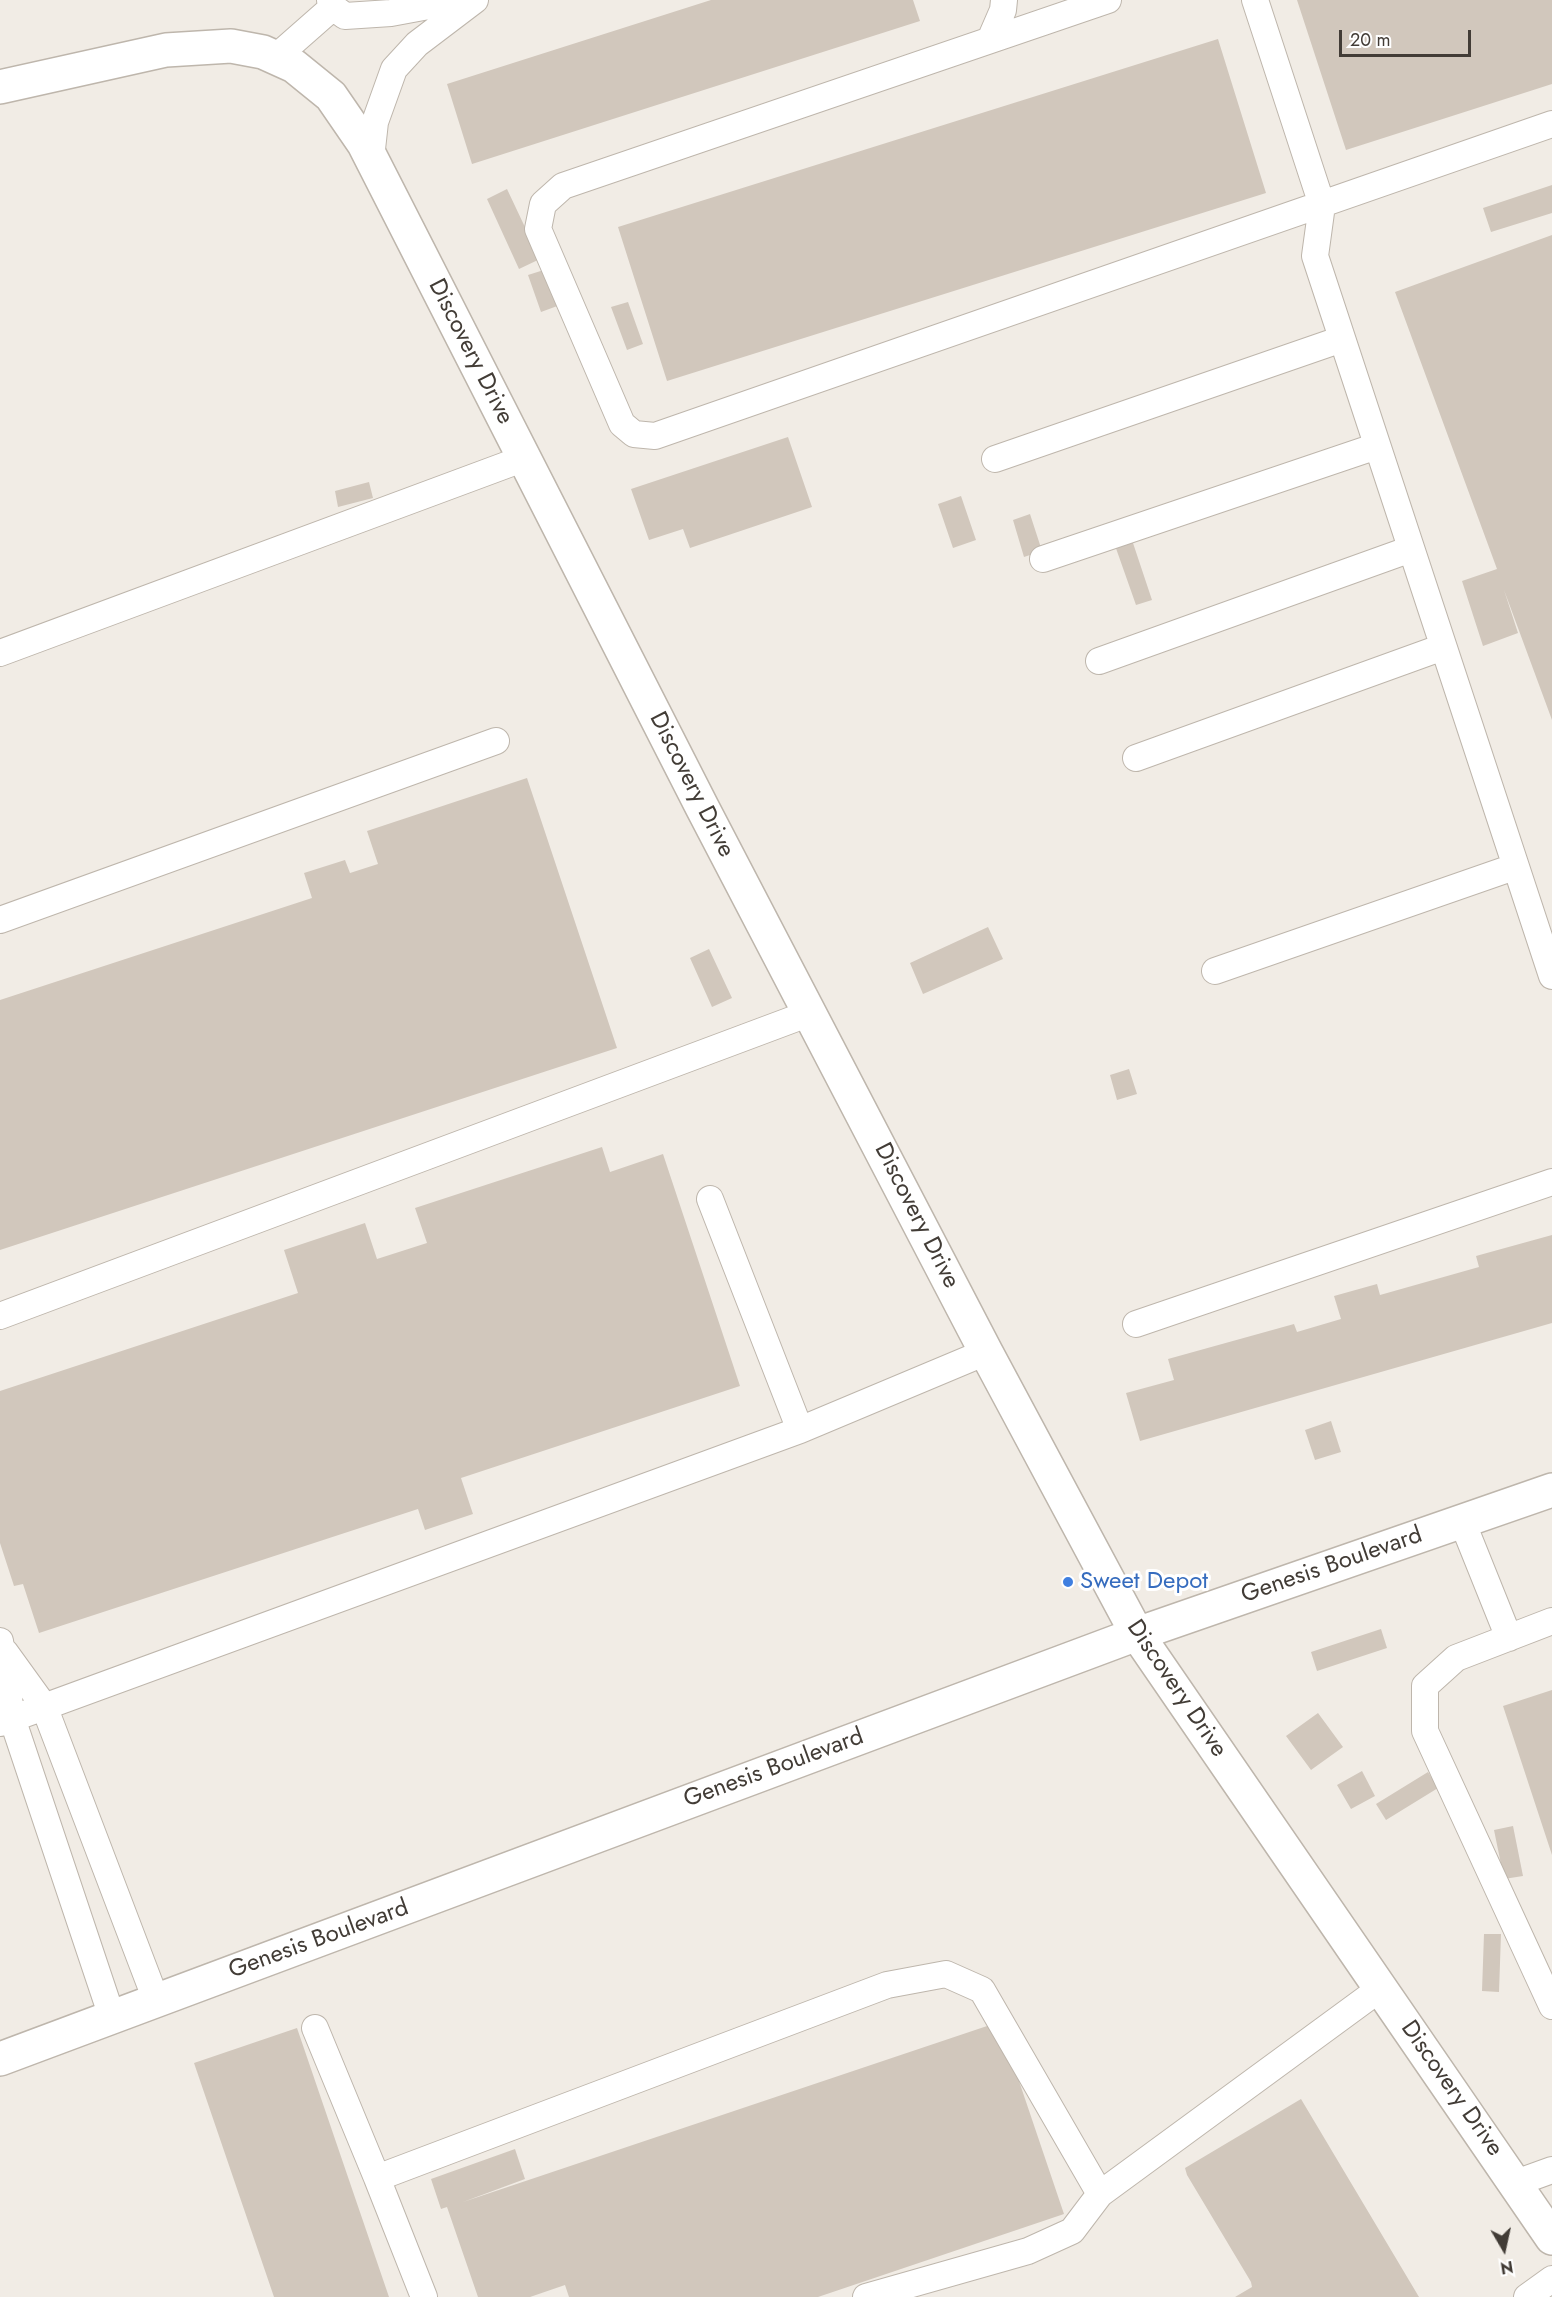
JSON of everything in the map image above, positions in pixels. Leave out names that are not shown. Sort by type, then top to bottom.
[{"type":"street","name":"Discovery Drive","points":[[0,87],[166,50],[231,46],[263,52],[294,66],[331,96],[368,151],[707,818],[986,1352],[1137,1634],[1552,2238]]},
{"type":"street","name":"Genesis Boulevard","points":[[0,2059],[1137,1634],[1552,1490]]},
{"type":"lane","points":[[275,58],[331,4],[345,16],[391,13],[461,0]]},
{"type":"lane","points":[[368,151],[375,122],[394,69],[417,44],[475,0]]},
{"type":"lane","points":[[990,40],[1003,10],[1004,0]]},
{"type":"lane","points":[[1108,0],[563,186],[543,204],[538,229],[622,424],[634,434],[655,436],[1552,124]]},
{"type":"lane","points":[[1255,0],[1322,205],[1315,256],[1514,867],[1552,976]]},
{"type":"lane","points":[[995,459],[1342,339]]},
{"type":"lane","points":[[1043,560],[1377,446]]},
{"type":"lane","points":[[0,653],[525,458]]},
{"type":"lane","points":[[1099,661],[1411,549]]},
{"type":"lane","points":[[1136,758],[1443,647]]},
{"type":"lane","points":[[0,920],[496,741]]},
{"type":"lane","points":[[1215,971],[1514,867]]},
{"type":"lane","points":[[0,1316],[810,1013]]},
{"type":"lane","points":[[1136,1324],[1552,1182]]},
{"type":"lane","points":[[711,1199],[800,1430]]},
{"type":"lane","points":[[6,1720],[800,1430],[986,1352]]},
{"type":"lane","points":[[1462,1521],[1509,1638]]},
{"type":"lane","points":[[1552,1621],[1456,1658],[1425,1686],[1425,1731],[1552,2006]]},
{"type":"lane","points":[[2,1645],[44,1706],[156,2001]]},
{"type":"lane","points":[[2,1645],[6,1720],[112,2017]]},
{"type":"lane","points":[[377,2178],[887,1985],[946,1974],[982,1990],[1100,2194]]},
{"type":"lane","points":[[866,2297],[1028,2251],[1072,2231],[1100,2194],[1381,1988]]},
{"type":"lane","points":[[315,2028],[424,2297]]},
{"type":"lane","points":[[1516,2183],[1552,2170]]},
{"type":"lane","points":[[1527,2297],[1552,2279]]},
{"type":"building","points":[[711,0],[913,0],[920,21],[472,164],[447,84]]},
{"type":"building","points":[[1297,0],[1552,0],[1552,84],[1346,150]]},
{"type":"building","points":[[1218,39],[1266,193],[667,381],[618,227]]},
{"type":"building","points":[[1552,185],[1552,213],[1491,232],[1483,208]]},
{"type":"building","points":[[507,189],[540,259],[519,269],[487,199]]},
{"type":"building","points":[[1552,235],[1552,720],[1504,590],[1518,633],[1483,646],[1462,581],[1497,569],[1395,292]]},
{"type":"building","points":[[547,269],[560,305],[541,312],[528,275]]},
{"type":"building","points":[[628,302],[643,344],[627,350],[611,307]]},
{"type":"building","points":[[788,437],[812,507],[690,548],[683,529],[649,540],[631,489]]},
{"type":"building","points":[[369,482],[373,498],[338,507],[335,491]]},
{"type":"building","points":[[961,496],[976,540],[953,548],[938,504]]},
{"type":"building","points":[[1030,514],[1042,551],[1024,557],[1013,520]]},
{"type":"building","points":[[1129,531],[1152,600],[1136,605],[1112,537]]},
{"type":"building","points":[[527,778],[617,1048],[0,1250],[0,1000],[312,898],[304,873],[345,860],[350,873],[378,864],[367,831]]},
{"type":"building","points":[[988,927],[1003,959],[923,994],[910,963]]},
{"type":"building","points":[[709,949],[732,998],[712,1007],[690,958]]},
{"type":"building","points":[[1129,1069],[1137,1094],[1117,1100],[1110,1075]]},
{"type":"building","points":[[602,1147],[610,1172],[663,1154],[740,1386],[461,1478],[473,1514],[425,1530],[418,1509],[39,1633],[23,1584],[14,1586],[0,1543],[0,1391],[298,1293],[284,1250],[365,1223],[377,1259],[427,1243],[415,1208]]},
{"type":"building","points":[[1552,1235],[1552,1323],[1140,1441],[1126,1393],[1174,1380],[1168,1359],[1294,1324],[1297,1332],[1341,1319],[1334,1296],[1377,1284],[1380,1295],[1479,1267],[1476,1256]]},
{"type":"building","points":[[1331,1421],[1341,1452],[1315,1460],[1305,1430]]},
{"type":"building","points":[[1381,1629],[1387,1648],[1317,1671],[1311,1652]]},
{"type":"building","points":[[1552,1690],[1552,1855],[1503,1706]]},
{"type":"building","points":[[1318,1713],[1343,1747],[1311,1770],[1286,1736]]},
{"type":"building","points":[[1362,1771],[1375,1796],[1351,1809],[1337,1785]]},
{"type":"building","points":[[1428,1772],[1438,1788],[1386,1820],[1376,1804]]},
{"type":"building","points":[[1513,1826],[1523,1876],[1504,1879],[1494,1830]]},
{"type":"building","points":[[1484,1934],[1501,1934],[1499,1992],[1482,1991]]},
{"type":"building","points":[[999,2022],[1064,2214],[818,2297],[569,2297],[565,2285],[530,2297],[478,2297],[447,2207],[441,2209],[431,2179],[515,2149],[525,2179],[463,2202]]},
{"type":"building","points":[[297,2028],[389,2297],[274,2297],[194,2063]]},
{"type":"building","points":[[1301,2099],[1419,2297],[1235,2297],[1252,2287],[1251,2282],[1185,2168]]},
{"type":"place","name":"Sweet Depot","points":[[1068,1582]]}]
